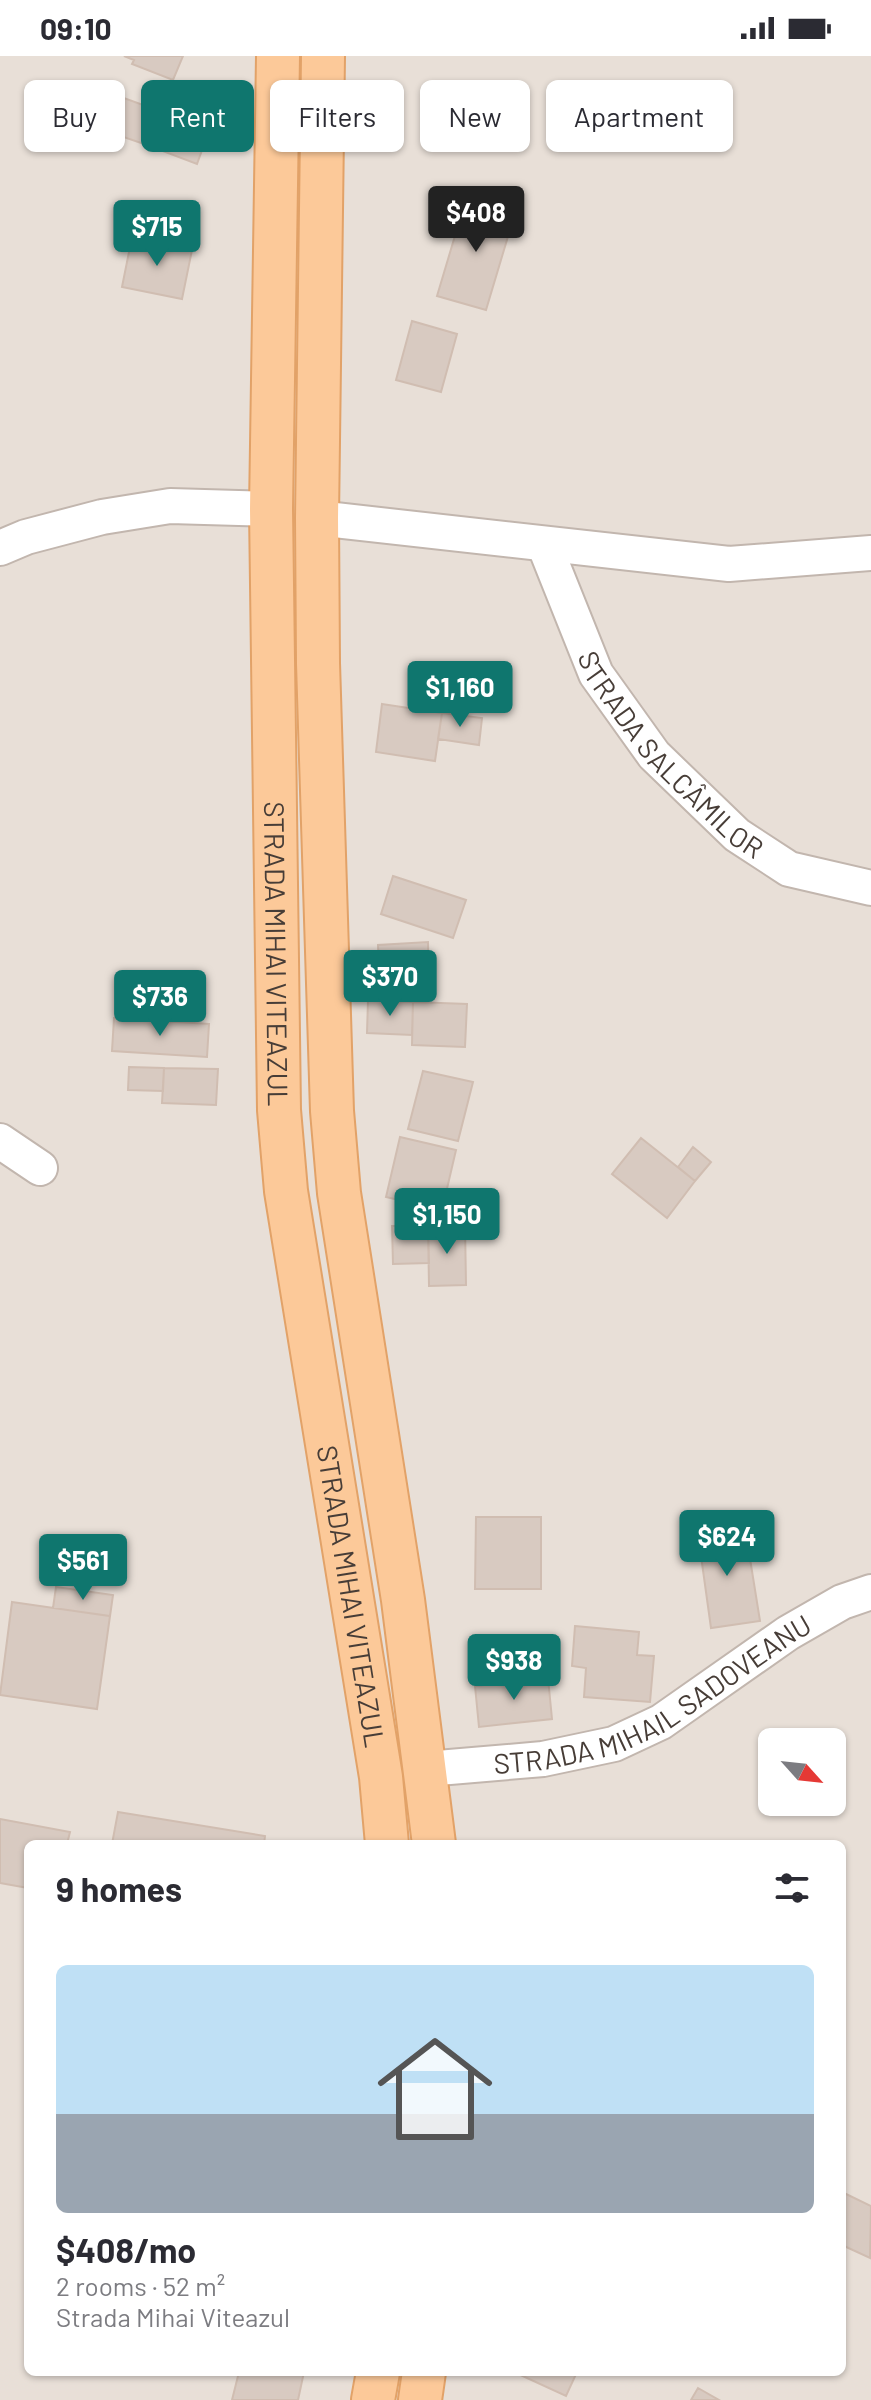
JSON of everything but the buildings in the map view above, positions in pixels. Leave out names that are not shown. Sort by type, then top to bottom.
[{"type":"main road","name":"STRADA MIHAI VITEAZUL","points":[[278,56],[271,509],[279,1110],[286,1191],[376,1747],[387,1840]]},
{"type":"main road","name":"STRADA MIHAI VITEAZUL","points":[[323,56],[317,518],[327,1024],[333,1125],[339,1193],[363,1358],[387,1490],[434,1840]]},
{"type":"main road","points":[[373,2400],[377,2376]]},
{"type":"main road","points":[[420,2400],[423,2376]]},
{"type":"street","points":[[0,548],[26,537],[102,517],[170,506],[271,509]]},
{"type":"street","points":[[317,518],[729,564],[871,553]]},
{"type":"street","name":"STRADA SALCÂMILOR","points":[[544,544],[596,674],[654,755],[737,835],[789,869],[871,888]]},
{"type":"street","points":[[0,1141],[40,1168]]},
{"type":"street","name":"STRADA MIHAIL SADOVEANU","points":[[426,1769],[543,1759],[614,1744],[661,1722],[788,1633],[842,1602],[871,1592]]},
{"type":"shaded area","points":[[0,56],[871,56],[871,2400],[0,2400]]}]
